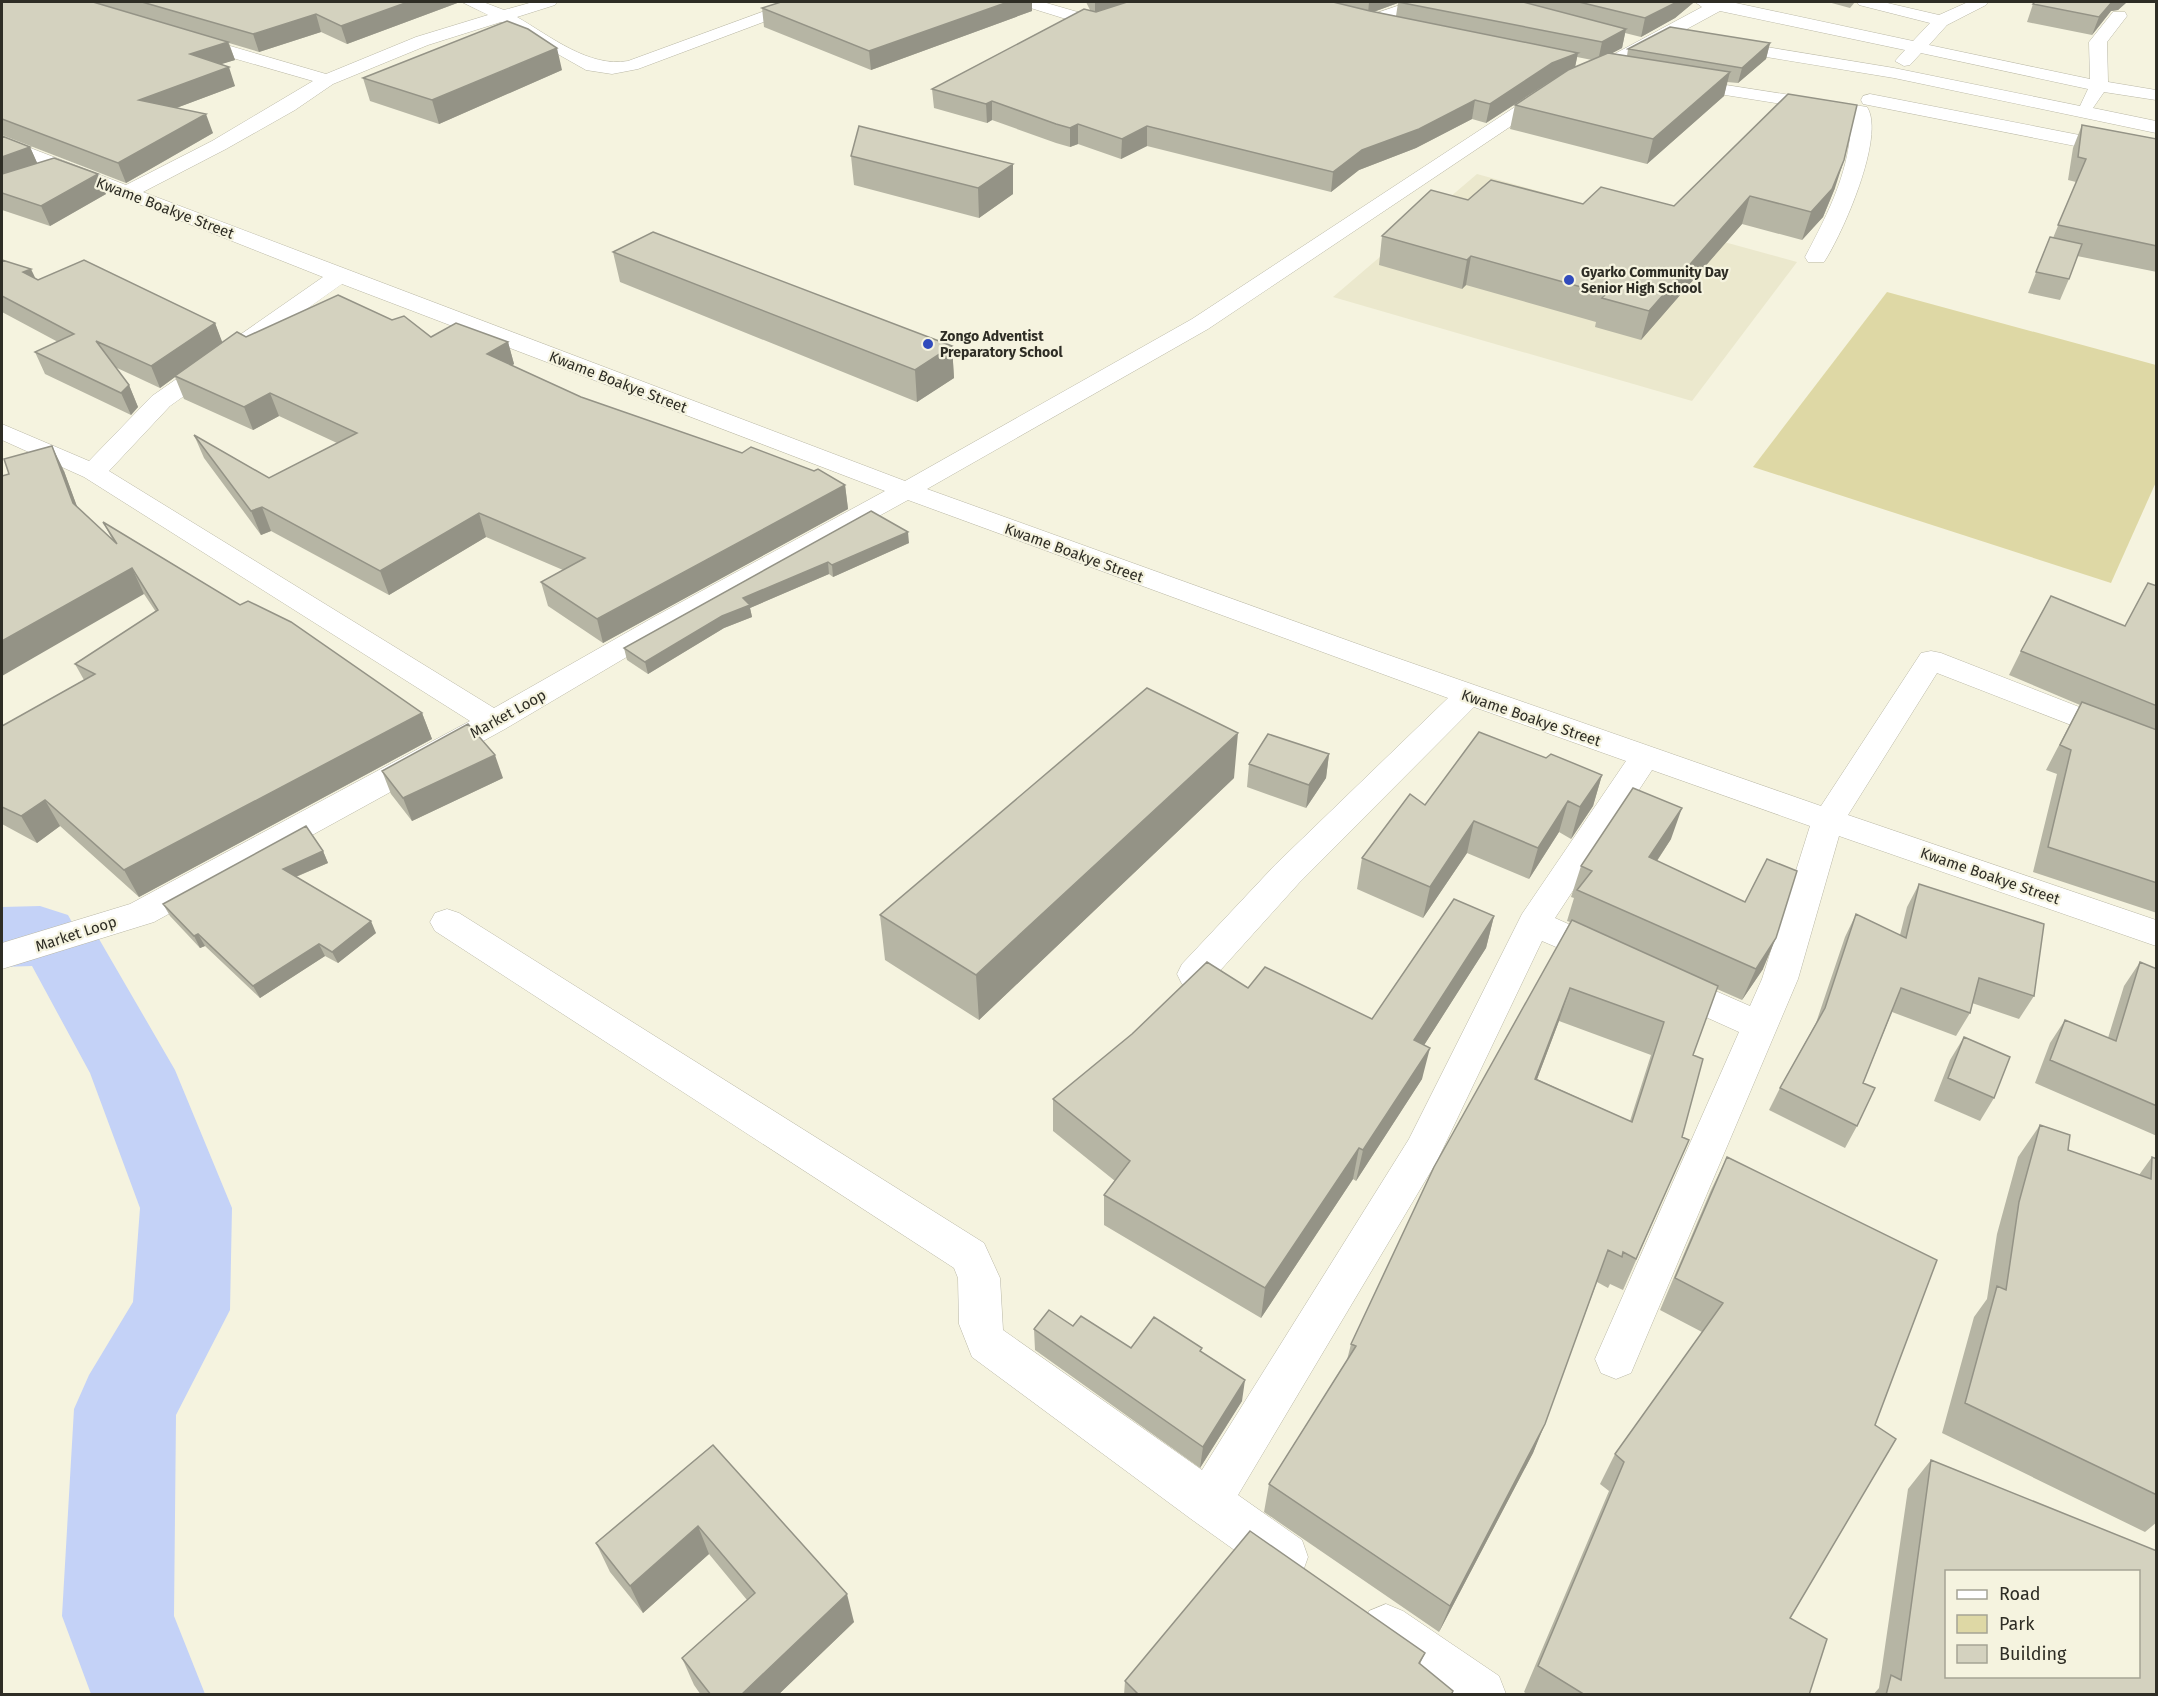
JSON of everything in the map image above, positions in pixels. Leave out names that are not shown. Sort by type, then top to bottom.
[{"type":"street","points":[[470,2],[503,15],[592,66],[612,69],[632,65],[803,2]]},
{"type":"street","points":[[126,194],[288,106],[327,80],[422,41],[549,2]]},
{"type":"street","points":[[1028,2],[1095,23],[1156,2]]},
{"type":"street","points":[[1368,22],[1423,2]]},
{"type":"street","points":[[1865,2],[1941,21]]},
{"type":"street","points":[[1816,257],[1849,192],[1862,132],[1865,105],[1941,21],[1980,2]]},
{"type":"street","points":[[1714,3],[2099,86],[2157,95]]},
{"type":"street","name":"Market Loop","points":[[2,956],[142,913],[494,722],[664,623],[905,491],[1200,324],[1556,88],[1598,70],[1714,3]]},
{"type":"street","points":[[1346,16],[1400,30]]},
{"type":"street","points":[[2082,113],[2099,86],[2098,42],[2119,16]]},
{"type":"street","points":[[1660,34],[1894,73],[2157,127]]},
{"type":"street","points":[[179,36],[327,80]]},
{"type":"street","points":[[1619,39],[1642,45]]},
{"type":"street","points":[[1563,63],[1633,76]]},
{"type":"street","points":[[1667,81],[1865,105],[2157,156]]},
{"type":"street","name":"Kwame Boakye Street","points":[[2,143],[126,194],[905,491],[1467,696],[1827,822],[2157,933]]},
{"type":"street","points":[[32,178],[63,168]]},
{"type":"street","points":[[93,472],[161,401],[339,276]]},
{"type":"street","points":[[2,431],[93,472],[494,722]]},
{"type":"street","points":[[1616,1359],[1780,979],[1827,822],[1931,660],[2157,748]]},
{"type":"street","points":[[1196,974],[1287,874],[1467,696]]},
{"type":"street","points":[[1207,1503],[1344,1283],[1423,1150],[1534,923],[1644,758]]},
{"type":"street","points":[[447,922],[970,1256],[979,1278],[980,1324],[987,1343],[1314,1578]]},
{"type":"street","points":[[1534,923],[1760,1026]]},
{"type":"street","points":[[1353,1605],[1481,1695]]},
{"type":"shaded area","name":"Gyarko Community Day Senior High School","points":[[1477,174],[1797,262],[1692,401],[1333,297]]},
{"type":"green space","points":[[1887,292],[2156,365],[2156,482],[2111,583],[1753,467]]},
{"type":"building","points":[[2,2],[93,2],[228,42],[190,54],[229,67],[139,100],[206,114],[118,163],[2,119]]},
{"type":"building","points":[[142,2],[408,2],[341,26],[316,14],[253,34]]},
{"type":"building","points":[[781,2],[1008,2],[869,51],[762,8]]},
{"type":"building","points":[[1127,2],[1333,2],[1578,53],[1552,63],[1490,104],[1475,100],[1419,129],[1362,150],[1333,172],[1147,126],[1122,139],[1078,124],[1070,128],[1056,124],[992,101],[986,104],[932,89],[1084,9],[1096,12]]},
{"type":"building","points":[[1398,2],[1523,2],[1626,29],[1602,42]]},
{"type":"building","points":[[1579,2],[1677,2],[1645,18]]},
{"type":"building","points":[[2035,2],[2112,2],[2099,17],[2033,4]]},
{"type":"building","points":[[507,21],[528,29],[557,48],[432,100],[363,78]]},
{"type":"building","points":[[1670,27],[1770,43],[1742,68],[1628,49]]},
{"type":"building","points":[[1608,53],[1730,72],[1653,139],[1515,105],[1568,70]]},
{"type":"building","points":[[1788,94],[1857,105],[1844,160],[1832,189],[1811,212],[1750,196],[1649,311],[1602,298],[1606,294],[1471,256],[1467,260],[1382,236],[1431,190],[1468,200],[1491,180],[1583,204],[1601,187],[1674,206]]},
{"type":"building","points":[[2082,125],[2157,139],[2157,246],[2058,225],[2086,159],[2078,157]]},
{"type":"building","points":[[859,126],[1013,164],[978,188],[851,156]]},
{"type":"building","points":[[2,136],[30,147],[2,157]]},
{"type":"building","points":[[54,158],[98,174],[41,206],[2,193],[2,174]]},
{"type":"building","points":[[653,232],[952,346],[915,370],[613,252]]},
{"type":"building","points":[[2050,237],[2082,244],[2069,279],[2036,272]]},
{"type":"building","points":[[2,260],[31,269],[23,272],[38,280],[84,260],[215,323],[151,366],[96,341],[129,385],[121,393],[35,352],[74,334],[2,296]]},
{"type":"building","points":[[338,295],[392,320],[404,316],[431,337],[456,323],[508,342],[487,354],[581,397],[742,453],[751,447],[814,471],[818,469],[845,485],[597,619],[541,582],[585,558],[479,513],[380,571],[262,507],[251,511],[194,435],[269,478],[357,433],[270,393],[244,407],[175,376],[237,332],[246,337]]},
{"type":"building","points":[[52,446],[73,503],[117,544],[103,522],[240,605],[248,601],[291,622],[422,713],[124,870],[45,800],[21,816],[2,807],[2,726],[95,674],[75,664],[158,610],[132,568],[2,641],[2,476],[9,474],[4,459]]},
{"type":"building","points":[[871,511],[908,532],[832,565],[828,562],[743,598],[750,605],[722,616],[645,662],[624,648]]},
{"type":"building","points":[[2148,583],[2157,586],[2157,706],[2021,651],[2051,596],[2125,626]]},
{"type":"building","points":[[1147,688],[1238,733],[976,975],[880,915]]},
{"type":"building","points":[[2082,702],[2157,730],[2157,883],[2048,847],[2071,750],[2060,745]]},
{"type":"building","points":[[468,724],[495,755],[403,798],[382,771]]},
{"type":"building","points":[[1479,732],[1546,758],[1551,754],[1602,775],[1580,807],[1568,801],[1538,848],[1474,821],[1430,887],[1362,858],[1410,794],[1425,805]]},
{"type":"building","points":[[1268,734],[1329,754],[1309,785],[1249,764]]},
{"type":"building","points":[[1633,788],[1682,808],[1649,857],[1745,902],[1767,859],[1797,871],[1776,938],[1756,969],[1577,890],[1592,871],[1581,866]]},
{"type":"building","points":[[306,826],[323,851],[283,869],[371,921],[332,952],[319,944],[253,986],[198,934],[194,936],[163,904]]},
{"type":"building","points":[[1919,884],[2044,924],[2034,996],[1979,978],[1970,1013],[1901,988],[1863,1083],[1875,1088],[1857,1126],[1780,1088],[1825,1008],[1856,914],[1906,938]]},
{"type":"building","points":[[1454,899],[1494,916],[1414,1040],[1430,1048],[1363,1150],[1359,1148],[1265,1288],[1104,1195],[1130,1161],[1053,1099],[1132,1034],[1207,962],[1248,988],[1265,967],[1372,1019]]},
{"type":"building","points":[[1572,920],[1718,986],[1693,1055],[1703,1059],[1682,1137],[1689,1140],[1636,1259],[1623,1252],[1622,1257],[1608,1250],[1545,1424],[1450,1606],[1269,1484],[1356,1346],[1351,1344],[1434,1167]],"holes":[[[1570,988],[1664,1022],[1632,1122],[1535,1079]]]},
{"type":"building","points":[[2140,962],[2157,969],[2157,1106],[2050,1060],[2065,1020],[2116,1041]]},
{"type":"building","points":[[1964,1037],[2010,1057],[1994,1098],[1948,1078]]},
{"type":"building","points":[[2040,1125],[2070,1135],[2068,1150],[2151,1179],[2152,1157],[2157,1159],[2157,1495],[1965,1403],[1997,1286],[2006,1290],[2019,1202]]},
{"type":"building","points":[[1727,1157],[1937,1260],[1875,1425],[1896,1439],[1790,1618],[1827,1639],[1809,1695],[1585,1695],[1538,1666],[1624,1462],[1615,1454],[1723,1303],[1675,1278]]},
{"type":"building","points":[[1049,1310],[1073,1326],[1081,1316],[1131,1348],[1154,1317],[1202,1348],[1200,1351],[1245,1380],[1203,1447],[1034,1329]]},
{"type":"building","points":[[713,1445],[847,1594],[741,1695],[711,1695],[682,1658],[755,1593],[698,1526],[630,1586],[596,1543]]},
{"type":"building","points":[[1931,1460],[2157,1551],[2157,1695],[1886,1695],[1891,1675],[1901,1680]]},
{"type":"building","points":[[1250,1531],[1425,1653],[1419,1663],[1453,1691],[1451,1695],[1139,1695],[1125,1681]]},
{"type":"waterway","points":[[2,937],[40,936]]},
{"type":"waterway","points":[[70,961],[132,1070],[186,1208],[181,1310],[125,1409],[118,1616],[148,1694]]},
{"type":"place","name":"Gyarko Community Day Senior High School","points":[[1569,280]]},
{"type":"place","name":"Zongo Adventist Preparatory School","points":[[928,344]]}]
